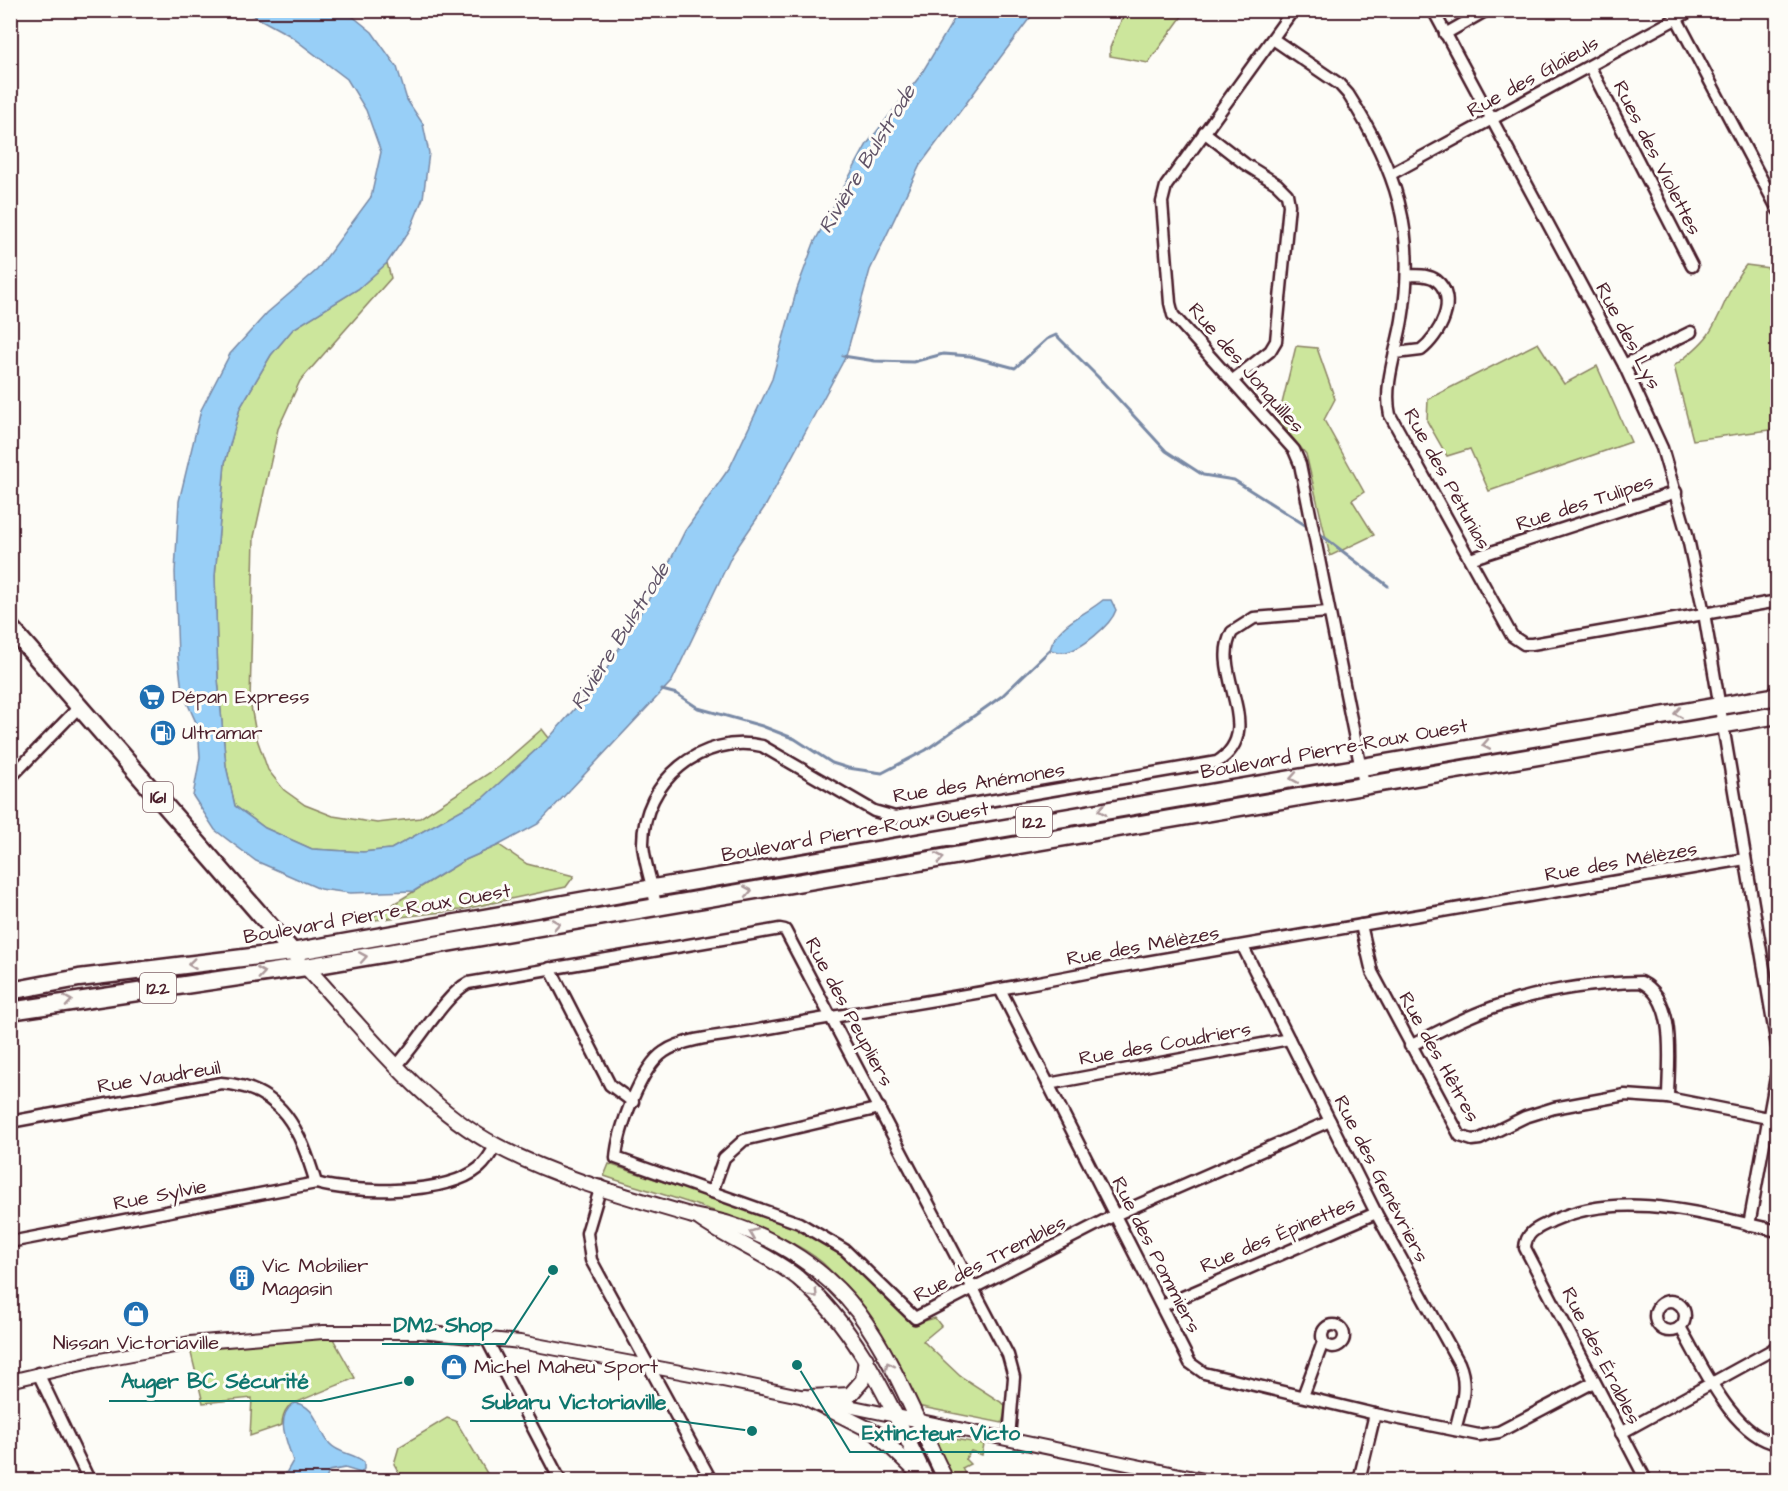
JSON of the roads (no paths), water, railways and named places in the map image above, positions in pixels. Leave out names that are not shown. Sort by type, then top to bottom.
[{"type":"main road","name":"161","points":[[10,627],[306,967]]},
{"type":"main road","name":"Boulevard Pierre-Roux Ouest","points":[[10,991],[79,978],[292,952],[1361,766],[1778,696]]},
{"type":"main road","name":"Boulevard Pierre-Roux Ouest","points":[[10,1011],[306,967],[1778,715]]},
{"type":"main road","points":[[306,967],[425,1094],[495,1146],[601,1186],[696,1216],[728,1223],[806,1261],[841,1292],[871,1332],[946,1480]]},
{"type":"main road","points":[[696,1216],[724,1236],[774,1262],[797,1278],[844,1326],[866,1359],[926,1480]]},
{"type":"main road","points":[[805,1397],[850,1395],[863,1380],[866,1359]]},
{"type":"main road","points":[[805,1397],[876,1433],[897,1450],[926,1480]]},
{"type":"street","name":"Rue des Jonquilles","points":[[1293,10],[1204,132],[1164,192],[1162,202],[1170,303],[1173,315],[1294,450],[1300,464],[1328,612],[1365,784]]},
{"type":"street","name":"Rue des Lys","points":[[1433,10],[1649,413],[1676,492],[1704,613],[1778,1052]]},
{"type":"street","points":[[1445,33],[1487,10]]},
{"type":"street","name":"Rue des Glaïeuls","points":[[1391,174],[1692,10]]},
{"type":"street","points":[[1677,19],[1778,210]]},
{"type":"street","name":"Rue des Pétunias","points":[[1273,39],[1339,84],[1348,94],[1391,174],[1405,231],[1408,275],[1387,396],[1390,415],[1512,636],[1524,644],[1778,601]]},
{"type":"street","name":"Rues des Violettes","points":[[1590,67],[1692,266]]},
{"type":"street","points":[[1204,132],[1245,164],[1277,184],[1287,194],[1288,205],[1276,341],[1270,351],[1233,380]]},
{"type":"street","points":[[1396,353],[1421,350],[1440,330],[1445,316],[1446,302],[1442,288],[1436,280],[1427,276],[1408,275]]},
{"type":"street","points":[[1624,365],[1690,332]]},
{"type":"street","name":"Rue des Tulipes","points":[[1470,559],[1676,492]]},
{"type":"street","name":"Rue des Anémones","points":[[656,906],[643,844],[652,804],[664,784],[680,767],[709,748],[741,743],[762,746],[874,811],[895,817],[1217,762],[1231,749],[1240,728],[1226,650],[1232,632],[1244,622],[1265,615],[1328,612]]},
{"type":"street","points":[[10,778],[80,706]]},
{"type":"street","name":"Rue des Mélèzes","points":[[616,1158],[633,1102],[647,1069],[666,1050],[679,1045],[832,1016],[1001,991],[1100,970],[1745,859]]},
{"type":"street","name":"Rue des Hêtres","points":[[1361,925],[1372,972],[1410,1047],[1460,1136],[1472,1140],[1526,1117],[1587,1100],[1625,1095],[1668,1098],[1772,1119]]},
{"type":"street","name":"Rue des Peupliers","points":[[398,1065],[460,987],[550,968],[780,929],[788,935],[832,1016],[975,1290],[1012,1366],[1014,1389],[1009,1438]]},
{"type":"street","name":"Rue des Genévriers","points":[[1243,947],[1376,1213],[1465,1377],[1465,1388],[1455,1430]]},
{"type":"street","points":[[550,968],[610,1085],[633,1102]]},
{"type":"street","points":[[1410,1047],[1468,1017],[1503,1004],[1532,996],[1641,982],[1659,997],[1664,1014],[1668,1098]]},
{"type":"street","name":"Rue des Pommiers","points":[[1001,991],[1191,1363],[1204,1373],[1375,1414],[1479,1435],[1499,1432],[1594,1382]]},
{"type":"street","name":"Rue des Coudriers","points":[[1048,1084],[1289,1039]]},
{"type":"street","points":[[1778,1066],[1772,1119],[1749,1225],[1778,1231]]},
{"type":"street","name":"Rue Vaudreuil","points":[[10,1122],[221,1083],[239,1084],[262,1092],[278,1104],[292,1122],[316,1184]]},
{"type":"street","points":[[712,1192],[724,1158],[744,1140],[880,1108]]},
{"type":"street","name":"Rue des Trembles","points":[[616,1158],[799,1223],[825,1237],[859,1262],[915,1318],[975,1290],[1115,1215],[1330,1120]]},
{"type":"street","points":[[316,1184],[355,1191],[382,1191],[449,1180],[478,1169],[495,1146]]},
{"type":"street","name":"Rue Sylvie","points":[[10,1242],[316,1184]]},
{"type":"street","points":[[601,1186],[587,1233],[589,1253],[711,1480]]},
{"type":"street","name":"Rue des Érables","points":[[1646,1480],[1525,1248],[1526,1238],[1532,1231],[1557,1219],[1616,1204],[1664,1208],[1749,1225]]},
{"type":"street","name":"Rue des Épinettes","points":[[1162,1306],[1376,1213]]},
{"type":"street","points":[[1680,1327],[1713,1383],[1745,1428],[1758,1437],[1778,1444]]},
{"type":"street","points":[[10,1381],[38,1373],[190,1343],[323,1332],[421,1332],[486,1338],[651,1367],[1009,1438],[1204,1480]]},
{"type":"street","points":[[486,1338],[560,1480]]},
{"type":"street","points":[[1303,1396],[1323,1342]]},
{"type":"street","points":[[1621,1433],[1772,1350],[1778,1344]]},
{"type":"street","points":[[38,1373],[89,1480]]},
{"type":"street","points":[[1359,1480],[1375,1414]]},
{"type":"water","name":"Rivière Bulstrode","points":[[245,11],[346,11],[372,32],[397,67],[407,100],[423,124],[429,153],[423,198],[410,230],[387,263],[358,289],[293,329],[271,355],[240,408],[225,463],[215,576],[218,679],[226,766],[235,806],[265,828],[312,849],[363,852],[391,849],[483,798],[549,738],[600,680],[662,577],[685,531],[730,467],[772,379],[797,289],[814,243],[867,144],[920,76],[959,11],[1035,11],[920,165],[870,270],[846,356],[766,505],[732,555],[672,681],[538,824],[463,861],[414,891],[350,893],[320,889],[256,861],[215,830],[193,796],[200,757],[198,727],[182,691],[178,657],[175,572],[179,501],[201,410],[230,354],[267,313],[317,270],[371,197],[381,152],[366,110],[347,79],[289,35]]},
{"type":"water","points":[[1103,600],[1111,600],[1116,610],[1102,629],[1087,642],[1072,650],[1061,652],[1050,650],[1053,641],[1064,627]]},
{"type":"water","points":[[294,1403],[308,1408],[330,1444],[364,1462],[364,1469],[361,1473],[345,1468],[329,1471],[326,1480],[282,1480],[293,1461],[283,1422],[288,1409]]},
{"type":"waterway","points":[[843,356],[875,361],[913,362],[943,354],[970,356],[1015,368],[1047,339],[1056,335],[1166,451],[1203,475],[1234,480],[1305,525]]},
{"type":"waterway","points":[[1320,534],[1388,586]]},
{"type":"waterway","points":[[662,690],[677,694],[698,708],[762,726],[795,739],[832,763],[882,773],[926,750],[1002,696],[1050,650]]},
{"type":"place","name":"Dépan Express","points":[[152,697]]},
{"type":"place","name":"Ultramar","points":[[163,733]]},
{"type":"place","name":"DM2 Shop","points":[[553,1270]]},
{"type":"place","name":"Vic Mobilier Magasin","points":[[242,1278]]},
{"type":"place","name":"Nissan Victoriaville","points":[[136,1314]]},
{"type":"place","name":"Extincteur Victo","points":[[797,1365]]},
{"type":"place","name":"Michel Maheu Sport","points":[[454,1367]]},
{"type":"place","name":"Auger BC Sécurité","points":[[409,1381]]},
{"type":"place","name":"Subaru Victoriaville","points":[[752,1431]]}]
